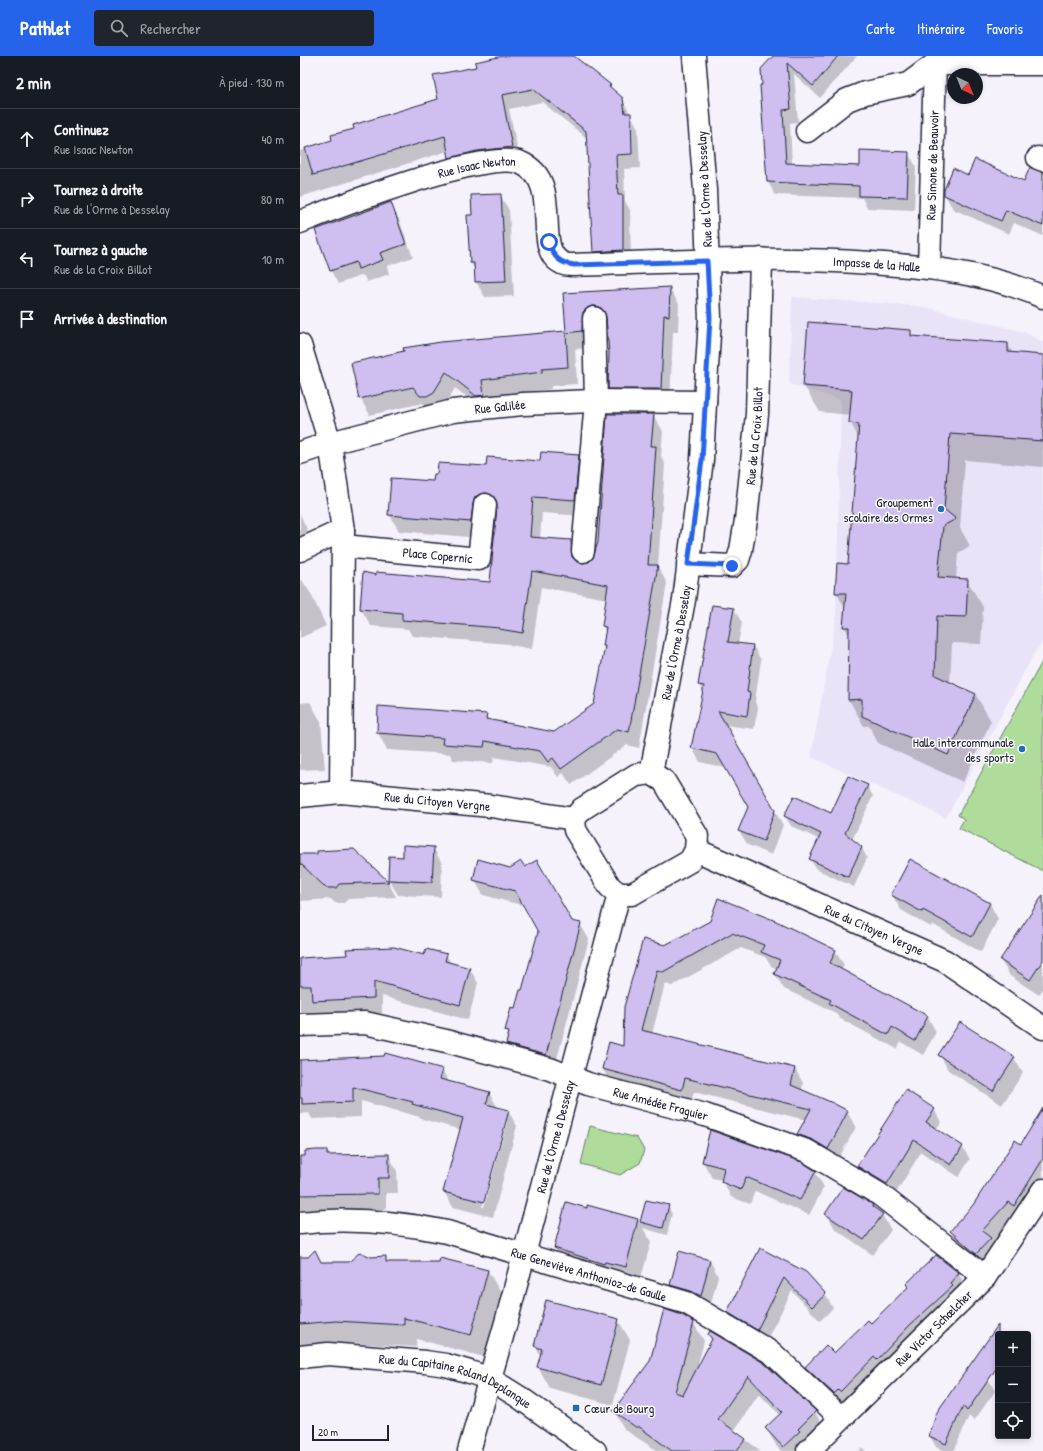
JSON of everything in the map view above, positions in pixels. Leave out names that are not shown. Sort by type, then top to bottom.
[{"type":"street","name":"Rue de l'Orme à Desselay","points":[[651,773],[684,600],[702,460],[710,318],[705,190],[694,56]]},
{"type":"street","points":[[808,131],[847,100],[865,94],[908,84],[935,64],[1043,64]]},
{"type":"street","name":"Rue Simone de Beauvoir","points":[[929,267],[935,64]]},
{"type":"street","name":"Rue Isaac Newton","points":[[300,222],[378,192],[458,169],[512,160],[523,163],[539,175],[544,188],[549,242],[552,254],[562,263],[574,265],[707,261]]},
{"type":"street","name":"Impasse de la Halle","points":[[707,261],[761,259],[821,260],[929,267],[955,271],[1025,289],[1043,297]]},
{"type":"street","name":"Rue de la Croix Billot","points":[[688,564],[732,566],[738,560],[741,550],[746,520],[757,414],[761,259]]},
{"type":"street","points":[[583,551],[596,401],[594,318]]},
{"type":"street","points":[[300,345],[330,443],[343,538],[341,792]]},
{"type":"street","name":"Rue Galilée","points":[[300,453],[330,443],[453,411],[523,404],[596,401],[705,402]]},
{"type":"street","name":"Place Copernic","points":[[343,538],[479,559],[485,505]]},
{"type":"street","points":[[300,550],[343,538]]},
{"type":"street","points":[[651,773],[664,782],[693,829],[697,836],[696,850],[690,861],[632,894],[619,894],[610,887],[575,830],[574,819],[582,809],[636,775],[651,773]]},
{"type":"street","name":"Rue du Citoyen Vergne","points":[[300,796],[341,792],[491,806],[574,819]]},
{"type":"street","name":"Rue du Citoyen Vergne","points":[[696,850],[945,961],[1043,1028]]},
{"type":"street","name":"Rue de l'Orme à Desselay","points":[[469,1451],[524,1255],[619,894]]},
{"type":"street","name":"Rue Amédée Fraguier","points":[[300,1025],[365,1023],[446,1041],[550,1070],[570,1078],[705,1115],[807,1151],[879,1194],[985,1277]]},
{"type":"street","name":"Rue Victor Schœlcher","points":[[808,1451],[985,1277],[1043,1190]]},
{"type":"street","name":"Rue Geneviève Anthonioz-de Gaulle","points":[[300,1223],[365,1220],[408,1224],[447,1232],[687,1303],[772,1353],[841,1418]]},
{"type":"street","name":"Rue du Capitaine Roland Deplanque","points":[[300,1357],[328,1354],[425,1362],[446,1365],[490,1379],[519,1397],[595,1451]]},
{"type":"shaded area","name":"Groupement scolaire des Ormes","points":[[792,297],[920,306],[1024,332],[1043,342],[1043,642],[1035,652],[946,818],[811,757],[836,618],[841,400],[789,384]]},
{"type":"green space","name":"Halle intercommunale des sports","points":[[1043,660],[1043,871],[959,828],[964,819],[958,815]]},
{"type":"green space","points":[[590,1126],[637,1138],[644,1150],[640,1163],[620,1175],[581,1164]]},
{"type":"building","points":[[503,56],[574,56],[611,85],[609,86],[623,98],[625,113],[631,113],[632,154],[616,155],[618,195],[623,195],[623,250],[593,252],[586,131],[533,89],[502,95],[512,147],[477,151],[449,158],[445,136],[313,175],[305,148],[332,140],[331,135],[354,129],[353,125],[438,99],[433,75],[476,67],[475,62]]},
{"type":"building","points":[[773,56],[838,56],[813,86],[787,63],[791,109],[783,110],[786,163],[860,166],[860,150],[909,152],[907,197],[859,196],[859,186],[767,182],[760,85],[762,85],[761,69]]},
{"type":"building","points":[[975,159],[1024,181],[1030,167],[1043,172],[1043,226],[1006,210],[1001,221],[944,195],[944,190],[953,168],[968,175]]},
{"type":"building","points":[[501,194],[506,281],[475,282],[474,263],[470,263],[467,215],[472,215],[471,195]]},
{"type":"building","points":[[391,202],[406,244],[380,253],[383,260],[358,269],[356,262],[330,271],[315,230]]},
{"type":"building","points":[[670,287],[669,316],[664,315],[661,389],[608,389],[609,353],[606,317],[604,311],[600,307],[593,306],[587,308],[583,312],[582,331],[566,333],[568,367],[542,369],[542,372],[482,380],[484,395],[476,396],[446,372],[434,392],[427,396],[420,396],[413,387],[359,399],[351,363],[404,351],[403,348],[441,342],[566,331],[563,293]]},
{"type":"building","points":[[808,322],[911,330],[911,336],[1008,343],[1008,352],[1043,355],[1043,441],[950,434],[944,509],[956,519],[943,526],[938,577],[968,579],[966,617],[937,616],[935,675],[976,694],[948,755],[862,716],[862,699],[848,700],[849,627],[843,627],[846,593],[835,593],[837,563],[848,564],[859,424],[849,423],[852,390],[803,386]]},
{"type":"building","points":[[607,414],[654,414],[651,446],[656,446],[648,565],[658,565],[629,732],[617,729],[561,769],[553,758],[548,762],[540,751],[485,741],[484,747],[442,744],[443,738],[377,733],[378,706],[487,714],[486,719],[554,732],[594,704],[605,646],[603,646],[606,627],[602,626],[608,585],[532,571],[523,633],[499,629],[500,628],[402,620],[402,613],[360,609],[363,572],[376,575],[376,572],[490,582],[497,506],[496,500],[492,495],[486,493],[475,497],[471,522],[388,515],[391,478],[433,481],[434,474],[437,474],[438,463],[486,466],[487,457],[540,461],[541,452],[579,455],[575,500],[533,497],[530,537],[571,540],[572,557],[576,561],[582,563],[589,562],[593,558],[598,542]]},
{"type":"building","points":[[712,605],[734,608],[728,642],[753,645],[747,692],[750,693],[747,716],[718,711],[775,810],[764,841],[738,831],[748,807],[717,754],[691,748],[704,686],[698,685]]},
{"type":"building","points":[[848,776],[868,785],[845,833],[862,847],[848,877],[809,859],[821,834],[784,816],[794,796],[831,813]]},
{"type":"building","points":[[403,845],[434,847],[432,882],[388,880],[389,856],[403,857]]},
{"type":"building","points":[[354,849],[389,882],[339,884],[336,888],[326,888],[300,863],[300,854],[317,854],[317,851]]},
{"type":"building","points":[[478,859],[510,868],[521,861],[525,867],[537,860],[572,921],[581,923],[546,1055],[506,1044],[509,1032],[505,1031],[511,1007],[515,1008],[520,990],[522,990],[538,932],[515,891],[473,880]]},
{"type":"building","points":[[910,859],[990,903],[972,937],[923,910],[922,912],[891,895]]},
{"type":"building","points":[[1043,895],[1043,960],[1030,980],[1000,960]]},
{"type":"building","points":[[718,898],[776,921],[836,950],[830,963],[928,1016],[915,1041],[892,1027],[888,1035],[829,1003],[831,1000],[774,974],[780,960],[761,952],[764,945],[732,933],[663,972],[657,970],[641,1030],[795,1068],[791,1085],[848,1111],[828,1149],[813,1140],[797,1134],[811,1109],[685,1078],[682,1090],[602,1069],[609,1042],[623,1046],[624,1007],[643,939],[665,945],[710,921]]},
{"type":"building","points":[[394,947],[424,955],[426,949],[447,954],[445,961],[470,968],[460,1005],[374,981],[374,998],[312,1001],[311,986],[300,986],[300,958],[347,955],[346,949]]},
{"type":"building","points":[[960,1022],[1015,1057],[993,1091],[938,1055]]},
{"type":"building","points":[[385,1053],[443,1069],[440,1079],[490,1092],[486,1104],[509,1110],[484,1202],[443,1192],[463,1118],[412,1104],[413,1102],[353,1087],[353,1102],[302,1104],[302,1098],[300,1098],[300,1060],[384,1056]]},
{"type":"building","points":[[906,1090],[935,1109],[926,1122],[963,1146],[951,1165],[914,1140],[887,1184],[857,1166]]},
{"type":"building","points":[[1043,1108],[1043,1159],[1014,1206],[1008,1202],[982,1231],[991,1238],[976,1254],[950,1231],[973,1205],[1015,1140],[1021,1144]]},
{"type":"building","points":[[710,1130],[802,1162],[816,1171],[800,1200],[746,1177],[741,1190],[721,1182],[724,1168],[702,1162]]},
{"type":"building","points":[[327,1150],[327,1155],[389,1154],[389,1178],[378,1178],[378,1194],[300,1195],[300,1156],[305,1156],[305,1151]]},
{"type":"building","points":[[843,1187],[872,1204],[873,1207],[883,1214],[864,1240],[825,1214]]},
{"type":"building","points":[[646,1200],[669,1205],[663,1228],[640,1222]]},
{"type":"building","points":[[566,1202],[587,1208],[587,1205],[638,1219],[626,1267],[605,1262],[604,1264],[554,1248]]},
{"type":"building","points":[[760,1248],[806,1272],[826,1294],[812,1307],[784,1278],[757,1330],[727,1312]]},
{"type":"building","points":[[315,1250],[321,1262],[349,1262],[360,1252],[371,1257],[386,1256],[386,1262],[439,1262],[440,1258],[488,1270],[471,1335],[404,1318],[404,1325],[336,1321],[300,1324],[300,1257],[308,1257]]},
{"type":"building","points":[[679,1251],[710,1260],[701,1296],[691,1291],[670,1285]]},
{"type":"building","points":[[936,1255],[959,1273],[950,1283],[953,1286],[910,1325],[877,1360],[874,1357],[840,1392],[838,1390],[834,1394],[805,1367],[826,1345],[834,1353],[868,1320],[871,1323],[908,1287],[906,1284]]},
{"type":"building","points":[[546,1300],[619,1319],[601,1385],[537,1367],[542,1349],[534,1346]]},
{"type":"building","points":[[664,1309],[682,1315],[694,1322],[675,1392],[683,1395],[712,1339],[708,1334],[710,1331],[764,1363],[816,1411],[798,1429],[800,1431],[783,1447],[765,1428],[782,1412],[748,1376],[718,1419],[746,1439],[736,1451],[672,1451],[638,1426],[637,1428],[613,1411],[650,1361]]},
{"type":"building","points":[[998,1325],[998,1331],[995,1331],[995,1370],[967,1411],[963,1406],[946,1444],[929,1436],[937,1412]]},
{"type":"place","name":"Groupement scolaire des Ormes","points":[[941,509]]},
{"type":"place","name":"Halle intercommunale des sports","points":[[1022,749]]},
{"type":"place","name":"Cœur de Bourg","points":[[576,1408]]},
{"type":"route","points":[[549,242],[552,254],[562,263],[574,265],[707,261],[710,318],[702,460],[688,564],[732,566]]}]
